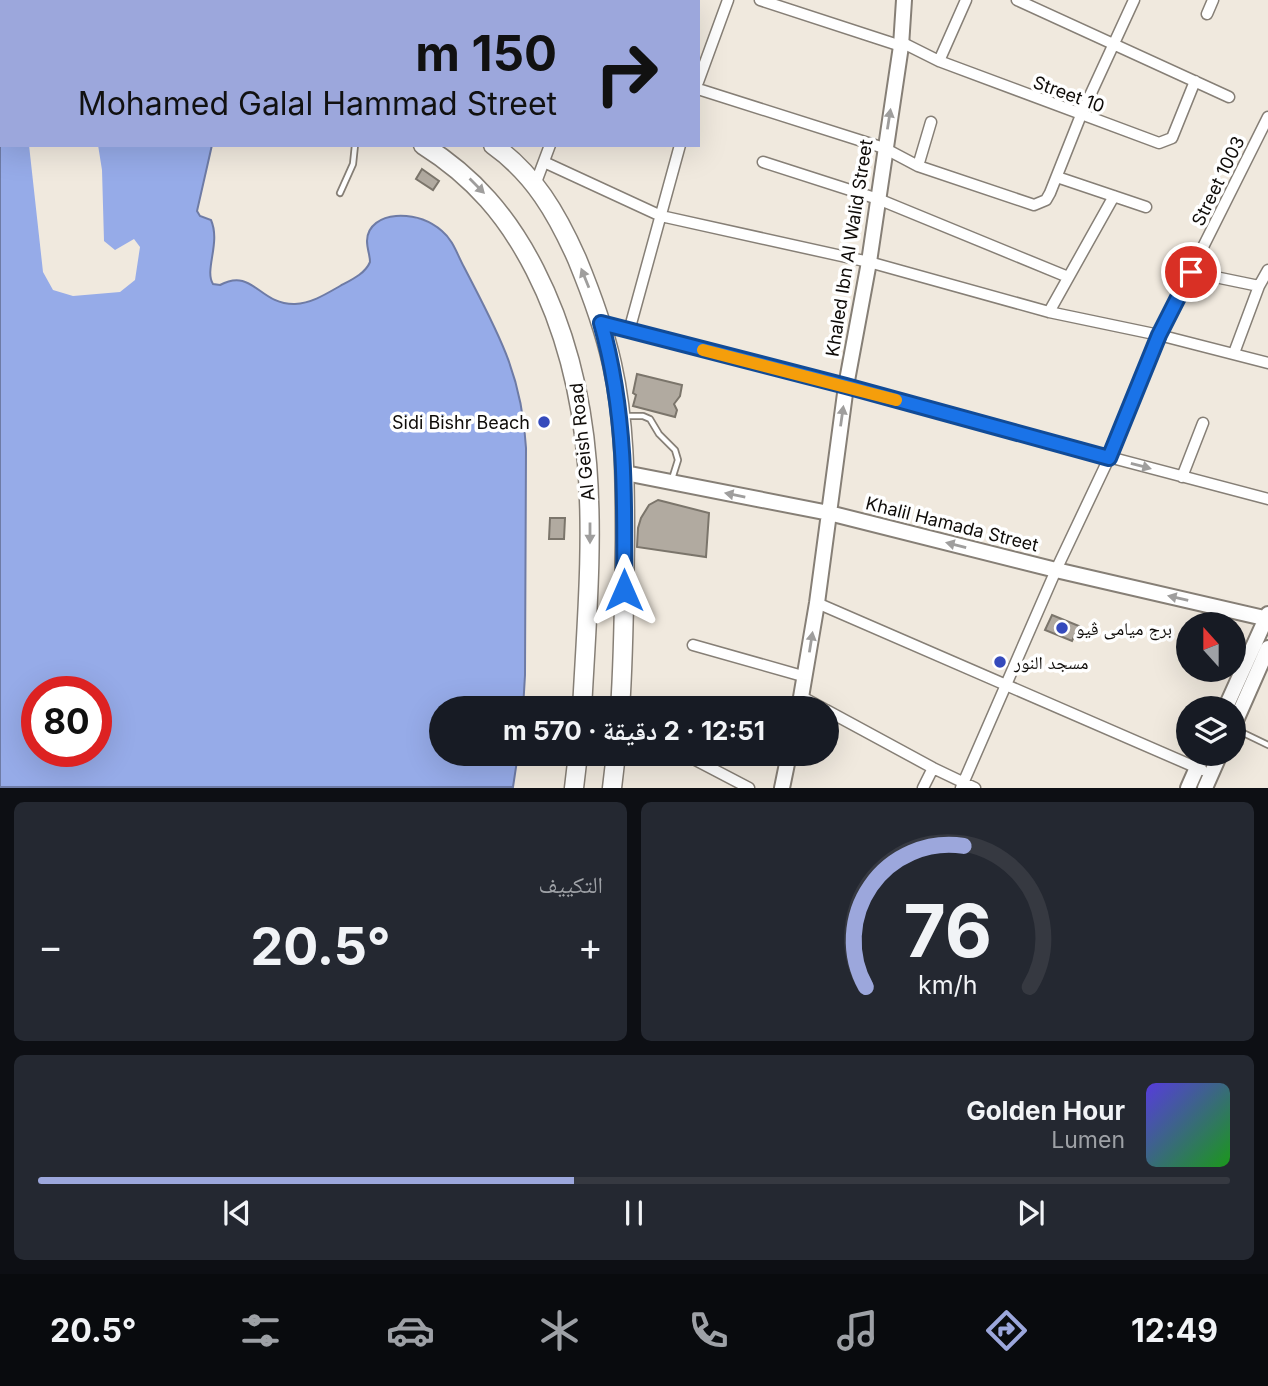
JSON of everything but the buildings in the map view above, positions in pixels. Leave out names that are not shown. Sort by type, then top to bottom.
[{"type":"highway","name":"Al Geish Road","points":[[426,147],[469,178],[507,221],[549,300],[573,366],[583,418],[590,507],[583,696]]},
{"type":"highway","name":"Al Geish Road","points":[[496,147],[536,185],[558,217],[601,323],[612,366],[625,473],[621,696]]},
{"type":"highway","points":[[574,788],[577,766]]},
{"type":"highway","points":[[612,788],[615,766]]},
{"type":"street","points":[[700,77],[728,0]]},
{"type":"street","name":"Street 10","points":[[760,0],[901,44],[939,61],[1152,141],[1166,142],[1175,131],[1195,81]]},
{"type":"street","name":"Khaled Ibn Al Walid Street","points":[[802,696],[846,386],[869,262],[901,44],[904,0]]},
{"type":"street","points":[[939,61],[966,0]]},
{"type":"street","points":[[1017,0],[1229,97]]},
{"type":"street","points":[[700,90],[884,148],[918,166],[1034,205],[1046,200],[1112,44],[1134,0]]},
{"type":"street","points":[[1207,14],[1213,0]]},
{"type":"street","name":"Street 1003","points":[[963,785],[1056,570],[1109,458],[1159,335],[1268,117]]},
{"type":"street","points":[[918,166],[931,122]]},
{"type":"street","points":[[536,185],[549,147]]},
{"type":"street","points":[[629,331],[679,147]]},
{"type":"street","points":[[544,162],[661,216],[869,262],[1049,312],[1268,362]]},
{"type":"street","points":[[764,163],[877,199],[1068,277]]},
{"type":"street","points":[[1057,177],[1146,207]]},
{"type":"street","points":[[1049,312],[1114,196]]},
{"type":"street","points":[[1234,353],[1259,286],[1268,270]]},
{"type":"street","points":[[1191,272],[1259,286]]},
{"type":"street","points":[[601,323],[1268,499]]},
{"type":"street","points":[[1182,477],[1203,423]]},
{"type":"street","name":"Khalil Hamada Street","points":[[625,473],[829,513],[1056,570],[1267,617]]},
{"type":"street","points":[[817,603],[1204,771],[1188,788]]},
{"type":"street","points":[[1230,696],[1267,617]]},
{"type":"street","points":[[694,645],[806,677]]},
{"type":"street","points":[[1246,699],[1268,648]]},
{"type":"street","points":[[839,717],[963,785],[975,788]]},
{"type":"street","points":[[707,766],[749,788]]},
{"type":"street","points":[[782,788],[787,766]]},
{"type":"street","points":[[923,788],[933,768]]},
{"type":"lane","points":[[340,192],[353,164],[355,147]]},
{"type":"lane","points":[[620,416],[643,416],[650,419],[675,450],[678,460],[670,483]]},
{"type":"lane","points":[[1246,733],[1268,745]]},
{"type":"water","points":[[0,147],[212,147],[197,211],[200,216],[211,220],[214,229],[210,271],[213,284],[220,285],[231,281],[249,283],[283,303],[295,304],[313,300],[361,273],[370,262],[367,241],[370,230],[386,218],[402,216],[420,219],[437,227],[449,239],[506,353],[524,421],[525,675],[524,696],[429,696],[429,766],[516,766],[513,787],[0,787]]},
{"type":"pier","points":[[29,147],[98,147],[102,170],[104,241],[115,250],[134,239],[140,247],[135,280],[120,292],[73,296],[53,290],[43,272]]},
{"type":"slow traffic","points":[[703,350],[896,400]]},
{"type":"place","name":"Sidi Bishr Beach","points":[[544,422]]},
{"type":"place","name":"برج ميامى ڤيو","points":[[1062,628]]},
{"type":"place","name":"مسجد النور","points":[[1000,662]]},
{"type":"route","points":[[624,590],[625,473],[622,430],[617,387],[601,323],[1109,458],[1159,335],[1191,272]]}]
